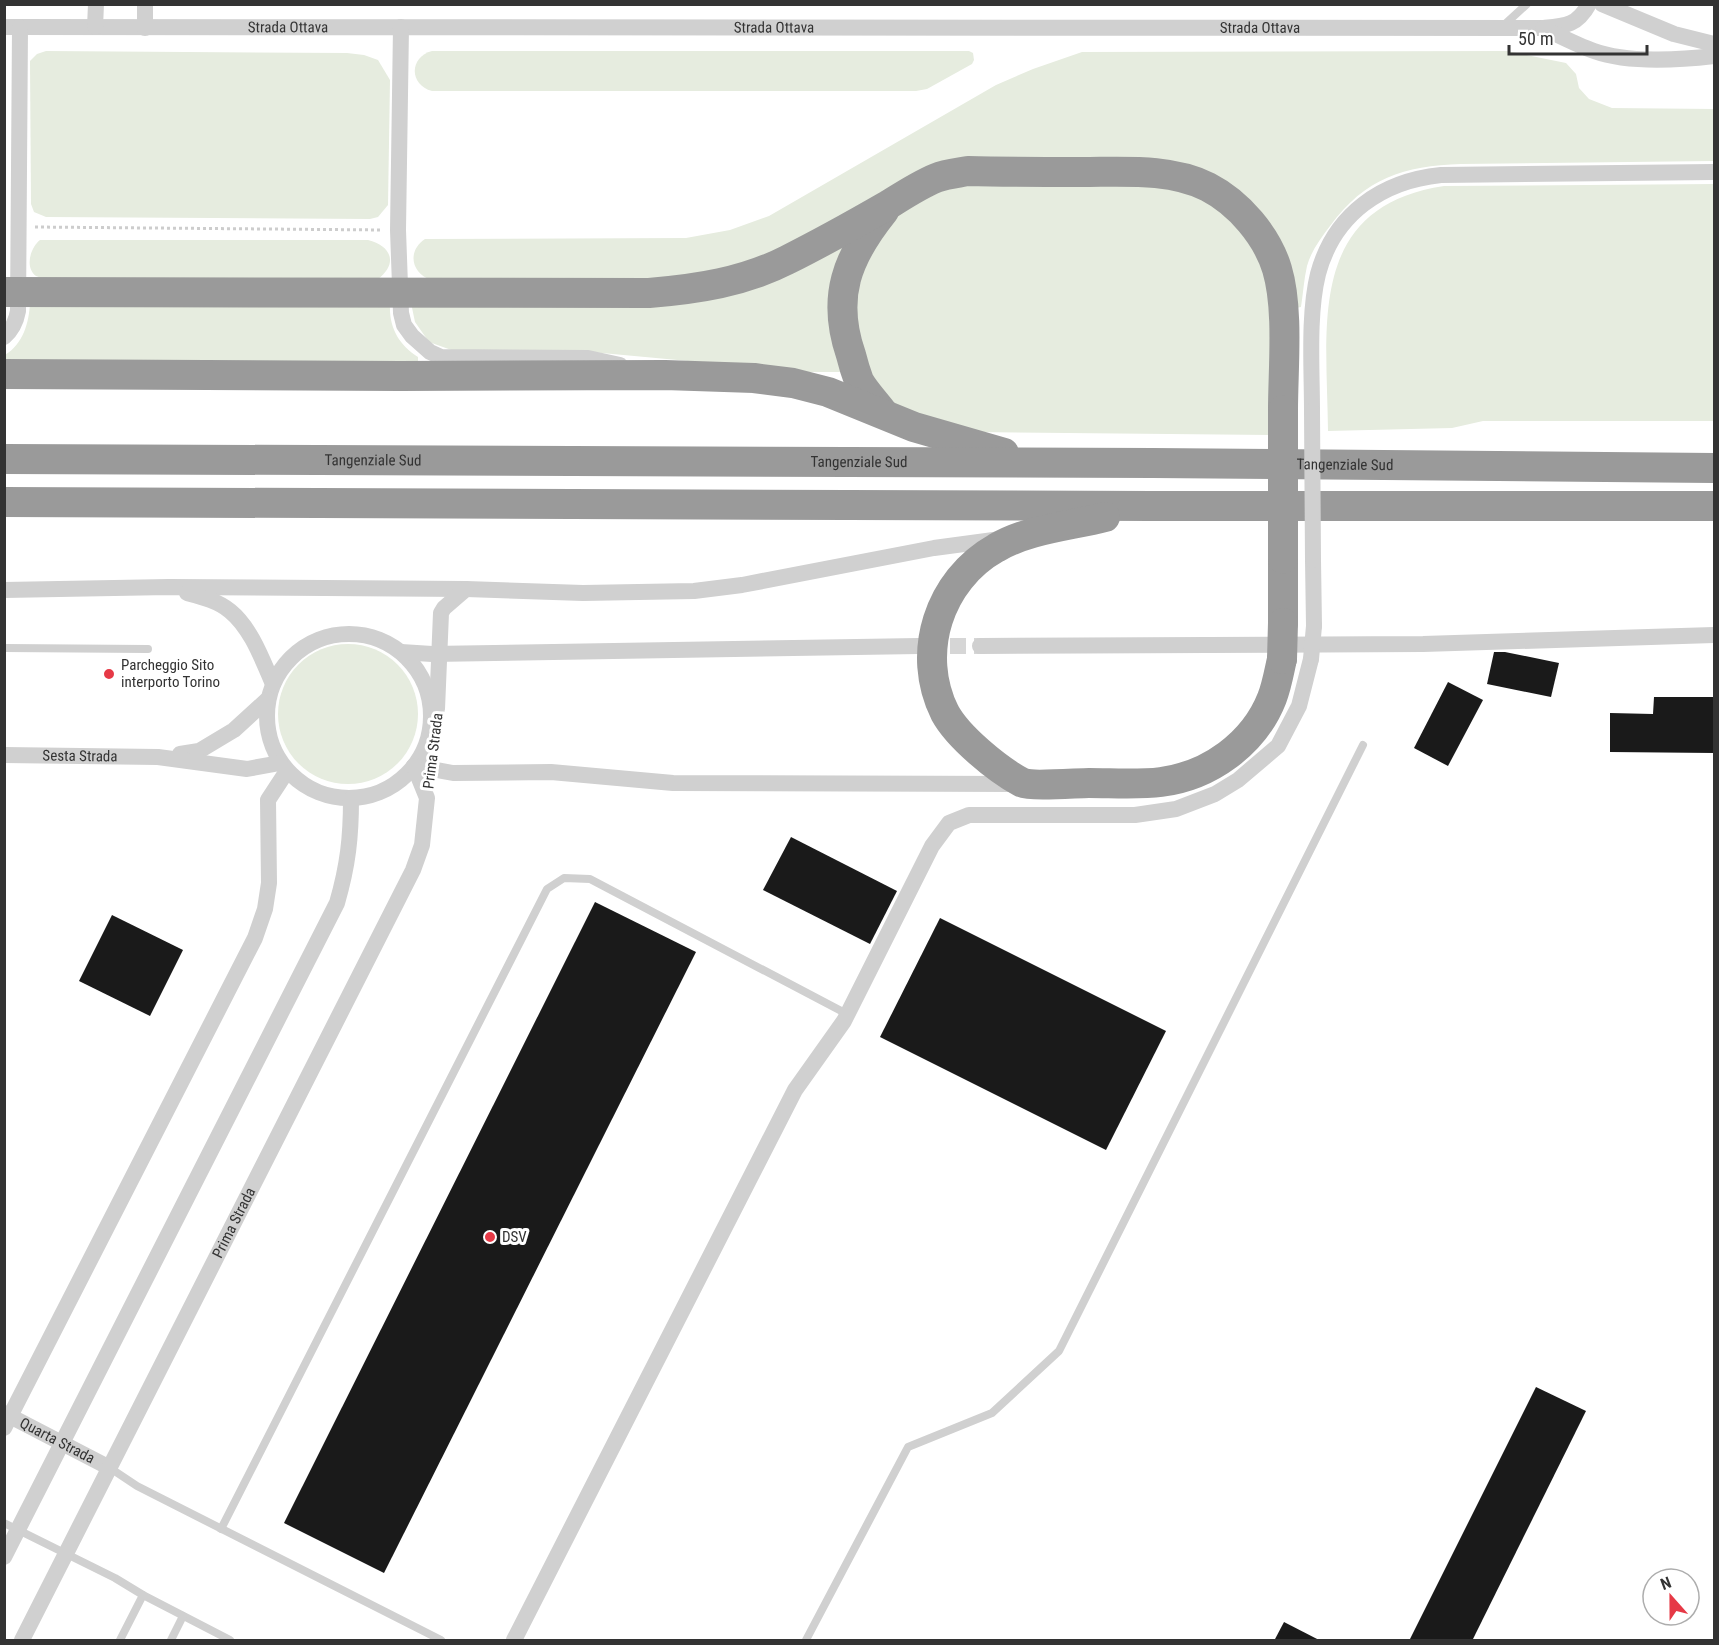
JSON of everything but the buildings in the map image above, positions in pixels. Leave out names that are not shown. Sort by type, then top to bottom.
[{"type":"highway","points":[[12,292],[649,293],[708,286],[752,275],[785,261],[914,188],[939,177],[968,171],[1161,174],[1207,186],[1226,198],[1256,228],[1277,268],[1298,411],[1283,559],[1283,623],[1296,659],[1262,717],[1239,746],[1206,769],[1183,778],[1159,783],[1023,784],[988,759],[958,733],[945,712],[932,670],[931,650],[940,612],[952,588],[973,564],[996,548],[1024,536],[1152,506]]},
{"type":"highway","points":[[884,414],[860,382],[845,338],[841,313],[842,292],[848,267],[866,234],[889,204]]},
{"type":"highway","points":[[4,374],[665,375],[754,378],[793,383],[828,392],[914,427],[1042,463]]},
{"type":"highway","name":"Tangenziale Sud","points":[[4,459],[1714,468]]},
{"type":"highway","points":[[4,502],[1714,506]]},
{"type":"street","points":[[95,27],[96,4]]},
{"type":"street","points":[[145,4],[145,27]]},
{"type":"street","points":[[1602,4],[1674,34],[1714,44]]},
{"type":"street","name":"Strada Ottava","points":[[12,27],[1542,28],[1567,26],[1586,11]]},
{"type":"street","points":[[4,337],[11,331],[17,319],[12,292],[18,227],[12,27]]},
{"type":"street","points":[[401,27],[398,230],[400,313],[408,331],[419,344],[441,357],[588,358],[665,375]]},
{"type":"street","name":"Strada Ottava","points":[[1542,28],[1595,52],[1615,57],[1679,60],[1714,56]]},
{"type":"street","points":[[514,1641],[795,1090],[848,1014],[932,846],[949,823],[969,815],[1135,814],[1176,809],[1215,794],[1238,780],[1278,746],[1299,706],[1296,659],[1314,626],[1313,560],[1298,411],[1318,274],[1327,250],[1344,222],[1361,206],[1396,184],[1422,177],[1714,172]]},
{"type":"street","points":[[4,590],[169,587],[466,589],[583,593],[694,591],[742,585],[934,548],[1024,536]]},
{"type":"street","points":[[169,587],[211,600],[229,610],[242,623],[270,691]]},
{"type":"street","points":[[426,747],[431,718],[429,696],[420,675],[401,652],[379,639],[355,634],[329,636],[306,646],[286,662],[270,691],[266,721],[270,743],[284,767],[300,783],[316,792],[351,799],[386,790],[402,779],[426,747],[438,705],[441,613],[466,589]]},
{"type":"street","points":[[980,646],[1423,644],[1714,635]]},
{"type":"street","points":[[401,652],[919,646]]},
{"type":"street","name":"Sesta Strada","points":[[158,757],[199,751],[234,730],[270,691]]},
{"type":"street","name":"Prima Strada","points":[[22,1641],[413,870],[422,845],[438,705]]},
{"type":"street","name":"Sesta Strada","points":[[4,755],[158,757],[247,769],[284,767]]},
{"type":"street","points":[[414,766],[453,773],[550,772],[674,783],[1023,784]]},
{"type":"street","name":"Prima Strada","points":[[414,766],[427,798]]},
{"type":"street","points":[[6,1419],[255,938],[265,909],[269,883],[268,800],[284,767]]},
{"type":"street","points":[[4,1557],[11,1526],[62,1443],[337,903],[346,872],[351,834],[351,799]]},
{"type":"street","name":"Quarta Strada","points":[[6,1419],[62,1443],[110,1468]]},
{"type":"lane","points":[[1501,28],[1527,4]]},
{"type":"lane","points":[[4,648],[148,650]]},
{"type":"lane","points":[[806,1641],[908,1447],[992,1413],[1059,1351],[1363,745]]},
{"type":"lane","points":[[220,1529],[547,889],[564,878],[590,879],[848,1014]]},
{"type":"lane","points":[[110,1468],[137,1486],[441,1641]]},
{"type":"lane","points":[[11,1526],[183,1616],[220,1638],[231,1641]]},
{"type":"lane","points":[[120,1641],[143,1595]]},
{"type":"lane","points":[[171,1641],[183,1616]]},
{"type":"path","points":[[18,227],[398,230]]},
{"type":"shaded area","points":[[46,51],[347,53],[378,60],[390,80],[388,205],[378,217],[370,219],[46,217],[34,212],[31,204],[30,61],[37,54]]},
{"type":"shaded area","points":[[432,51],[969,51],[973,53],[974,60],[972,64],[927,89],[916,91],[432,91],[419,83],[415,71],[419,59]]},
{"type":"shaded area","points":[[1507,51],[1566,63],[1576,74],[1579,88],[1589,99],[1612,108],[1714,109],[1714,161],[1461,164],[1440,165],[1404,172],[1387,178],[1357,196],[1330,226],[1309,260],[1301,307],[1296,308],[1230,187],[969,160],[760,260],[728,271],[654,280],[431,280],[419,272],[414,261],[416,249],[425,239],[686,238],[730,230],[769,216],[996,85],[1082,52]]},
{"type":"shaded area","points":[[1159,183],[1193,192],[1233,220],[1261,260],[1271,300],[1271,435],[971,432],[937,425],[894,403],[870,376],[856,338],[856,276],[899,211],[952,184]]},
{"type":"shaded area","points":[[1714,184],[1714,421],[1483,421],[1452,428],[1328,431],[1326,351],[1328,313],[1334,277],[1346,245],[1368,218],[1399,198],[1444,186]]},
{"type":"shaded area","points":[[848,237],[843,372],[807,372],[591,352],[457,352],[429,342],[415,322],[411,303],[651,304]]},
{"type":"shaded area","points":[[40,240],[368,240],[387,251],[390,262],[378,279],[51,280],[36,276],[30,268],[30,257]]},
{"type":"shaded area","points":[[30,303],[390,305],[391,321],[396,335],[405,347],[418,357],[418,361],[416,363],[5,361],[5,355],[21,339]]},
{"type":"shaded area","points":[[348,644],[375,650],[387,656],[397,665],[406,675],[412,687],[418,714],[412,741],[406,753],[397,763],[387,772],[375,778],[348,784],[321,778],[309,772],[299,763],[290,753],[284,741],[278,714],[284,687],[290,675],[299,665],[309,656],[321,650]]},
{"type":"tunnel","points":[[926,646],[980,646]]},
{"type":"place","name":"Parcheggio Sito interporto Torino","points":[[109,674]]},
{"type":"place","name":"DSV","points":[[490,1237]]}]
